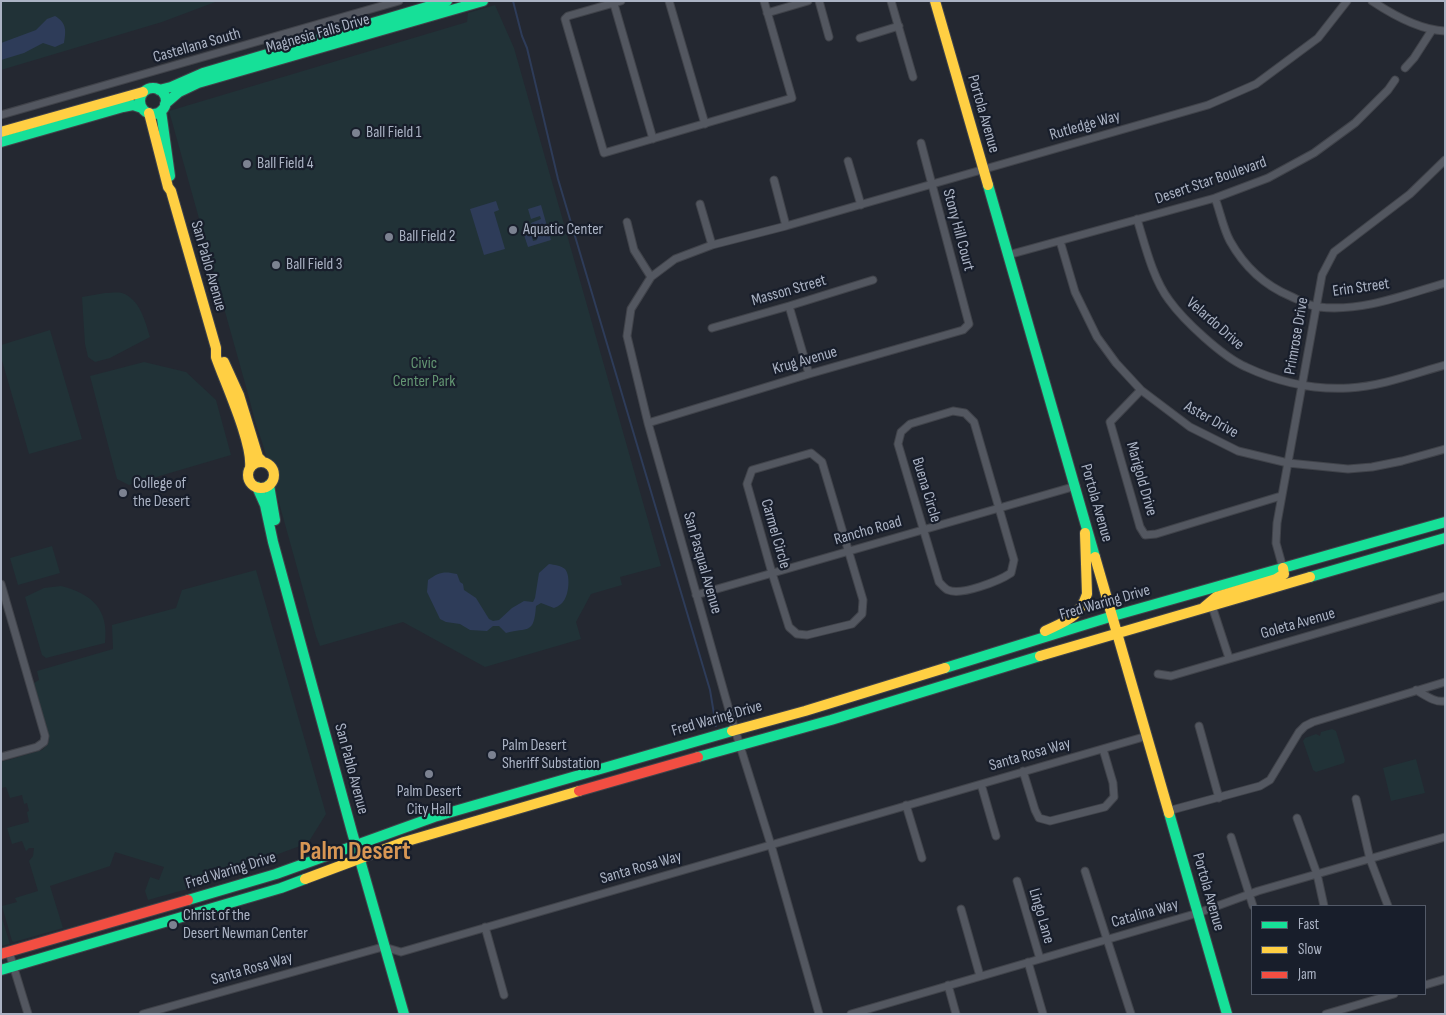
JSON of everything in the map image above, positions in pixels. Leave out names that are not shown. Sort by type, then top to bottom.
[{"type":"main road","name":"Magnesia Falls Drive","points":[[159,90],[171,87],[203,73],[447,1]]},
{"type":"main road","points":[[455,10],[465,1]]},
{"type":"main road","name":"Magnesia Falls Drive","points":[[163,107],[179,92],[198,83],[483,1]]},
{"type":"main road","name":"Portola Avenue","points":[[935,1],[1228,1014]]},
{"type":"main road","points":[[1,132],[152,88],[159,90],[165,96],[163,107],[154,114],[133,105],[1,142]]},
{"type":"main road","points":[[143,92],[140,100],[145,111]]},
{"type":"main road","name":"San Pablo Avenue","points":[[163,107],[162,121],[172,185],[171,191]]},
{"type":"main road","name":"San Pablo Avenue","points":[[145,111],[171,191],[216,348],[216,357],[246,440],[251,459],[250,468]]},
{"type":"main road","name":"San Pablo Avenue","points":[[216,348],[239,396],[258,457],[263,462]]},
{"type":"main road","points":[[263,462],[272,470],[273,478],[269,484],[261,488],[248,479],[250,468],[255,464],[263,462]]},
{"type":"main road","name":"San Pablo Avenue","points":[[269,484],[268,492],[277,525],[280,551],[279,560]]},
{"type":"main road","name":"San Pablo Avenue","points":[[257,487],[271,525],[275,552],[279,560],[404,1014]]},
{"type":"main road","points":[[1015,645],[1074,618],[1081,611],[1087,594],[1085,519]]},
{"type":"main road","name":"Fred Waring Drive","points":[[5,953],[276,874],[434,817],[736,729],[805,711],[1113,616],[1445,522]]},
{"type":"main road","name":"Fred Waring Drive","points":[[1,970],[280,888],[413,839],[831,720],[1445,538]]},
{"type":"main road","points":[[1207,608],[1207,603],[1216,597],[1276,579],[1284,574],[1283,568]]},
{"type":"street","name":"Castellana South","points":[[1,115],[400,1]]},
{"type":"street","points":[[622,1],[568,16],[565,19],[604,153],[792,98],[764,1]]},
{"type":"street","points":[[669,1],[705,124]]},
{"type":"street","points":[[767,13],[808,1]]},
{"type":"street","points":[[819,1],[829,37]]},
{"type":"street","points":[[891,1],[913,77]]},
{"type":"street","name":"Rutledge Way","points":[[801,221],[1208,105],[1256,84],[1318,38],[1347,1]]},
{"type":"street","points":[[1372,1],[1396,15],[1432,30],[1445,31]]},
{"type":"street","points":[[614,4],[653,139]]},
{"type":"street","points":[[860,38],[898,26]]},
{"type":"street","points":[[1405,68],[1414,58],[1432,30]]},
{"type":"street","name":"Desert Star Boulevard","points":[[1008,255],[1215,198],[1268,178],[1314,153],[1355,123],[1388,90],[1395,80]]},
{"type":"street","name":"Stony Hill Court","points":[[921,143],[969,324]]},
{"type":"street","name":"Primrose Drive","points":[[1283,568],[1276,544],[1281,496],[1322,275],[1334,252],[1410,194],[1445,160]]},
{"type":"street","points":[[848,161],[861,205]]},
{"type":"street","points":[[774,180],[786,226]]},
{"type":"street","name":"Erin Street","points":[[1215,198],[1229,239],[1258,277],[1278,291],[1317,307],[1354,307],[1385,301],[1445,283]]},
{"type":"street","points":[[700,204],[712,245]]},
{"type":"street","name":"Velardo Drive","points":[[1137,220],[1150,263],[1168,299],[1188,322],[1212,344],[1244,366],[1273,378],[1302,385],[1348,388],[1379,384],[1445,366]]},
{"type":"street","name":"San Pasqual Avenue","points":[[801,221],[712,245],[675,259],[651,277],[631,309],[627,336],[648,423],[696,595],[771,845],[819,1014]]},
{"type":"street","points":[[627,222],[634,250],[651,277]]},
{"type":"street","name":"Aster Drive","points":[[1060,241],[1075,292],[1097,336],[1116,363],[1141,390],[1190,427],[1238,451],[1288,463],[1348,469],[1372,467],[1402,461],[1445,449]]},
{"type":"street","name":"Masson Street","points":[[712,328],[873,280]]},
{"type":"street","points":[[789,306],[809,374]]},
{"type":"street","name":"Krug Avenue","points":[[648,423],[963,330],[969,324]]},
{"type":"street","name":"Marigold Drive","points":[[1141,390],[1110,422],[1140,527],[1145,535],[1156,534],[1281,496]]},
{"type":"street","name":"Buena Circle","points":[[953,411],[964,413],[974,422],[999,509],[1014,560],[1011,573],[1001,580],[960,592],[948,590],[939,582],[923,530],[898,444],[901,432],[910,424],[953,411]]},
{"type":"street","name":"Carmel Circle","points":[[811,453],[822,462],[849,551],[864,600],[862,614],[852,624],[807,635],[797,634],[789,627],[747,484],[752,470],[811,453]]},
{"type":"street","name":"Rancho Road","points":[[696,595],[1076,486]]},
{"type":"street","points":[[1,584],[45,736],[44,742],[37,747],[1,757]]},
{"type":"street","name":"Goleta Avenue","points":[[1158,674],[1171,676],[1445,596]]},
{"type":"street","points":[[1207,608],[1229,658]]},
{"type":"street","points":[[1168,811],[1260,786],[1270,780],[1299,732],[1305,726],[1325,718],[1445,682]]},
{"type":"street","points":[[1416,690],[1435,700],[1445,700]]},
{"type":"street","points":[[1199,726],[1219,798]]},
{"type":"street","name":"Santa Rosa Way","points":[[143,1014],[384,947],[401,952],[1147,736]]},
{"type":"street","points":[[1023,771],[1039,818],[1050,821],[1105,806],[1114,797],[1113,782],[1103,749]]},
{"type":"street","points":[[981,784],[996,836]]},
{"type":"street","points":[[1356,799],[1370,859],[1388,905]]},
{"type":"street","points":[[906,805],[922,858]]},
{"type":"street","points":[[1298,818],[1318,874],[1324,905]]},
{"type":"street","points":[[1230,837],[1253,905]]},
{"type":"street","name":"Catalina Way","points":[[851,1014],[1108,940],[1198,913],[1249,895],[1445,837]]},
{"type":"street","points":[[1085,871],[1131,1014]]},
{"type":"street","name":"Lingo Lane","points":[[1017,880],[1040,959]]},
{"type":"street","points":[[961,909],[980,976]]},
{"type":"street","points":[[485,927],[504,995]]},
{"type":"street","points":[[5,953],[13,966],[28,1014]]},
{"type":"street","points":[[1028,962],[1044,1014]]},
{"type":"street","points":[[1426,985],[1445,979]]},
{"type":"street","points":[[948,985],[956,1014]]},
{"type":"street","points":[[1326,1014],[1391,995]]},
{"type":"green space","points":[[1,1],[218,1],[162,22],[1,70]]},
{"type":"green space","name":"Civic Center Park","points":[[495,5],[514,48],[661,566],[620,577],[622,585],[591,594],[576,622],[581,639],[485,667],[403,622],[320,646],[169,111],[467,22],[468,13]]},
{"type":"green space","points":[[105,293],[122,293],[133,300],[141,311],[150,337],[110,358],[95,362],[88,357],[85,344],[82,297]]},
{"type":"green space","points":[[50,330],[82,439],[29,454],[1,357],[1,345]]},
{"type":"green space","points":[[144,362],[186,372],[216,400],[231,455],[129,485],[117,479],[90,376]]},
{"type":"green space","points":[[52,546],[60,573],[18,585],[10,558]]},
{"type":"green space","points":[[256,570],[326,814],[308,843],[273,856],[207,875],[209,883],[148,900],[145,891],[150,877],[159,880],[164,867],[115,852],[110,866],[50,886],[63,928],[12,941],[2,906],[17,902],[15,898],[38,891],[29,861],[33,856],[34,848],[29,848],[26,851],[22,841],[12,844],[7,828],[29,822],[27,803],[24,804],[22,795],[10,798],[6,787],[1,788],[1,762],[42,750],[48,744],[49,736],[34,683],[39,680],[37,671],[113,649],[112,625],[176,608],[182,590]]},
{"type":"green space","points":[[61,586],[82,594],[96,605],[104,621],[106,631],[105,643],[46,658],[42,655],[25,597],[44,588]]},
{"type":"green space","points":[[1332,729],[1336,731],[1345,760],[1344,763],[1316,772],[1313,770],[1303,741],[1305,738],[1316,734],[1320,736],[1321,732]]},
{"type":"green space","points":[[1416,759],[1425,793],[1391,801],[1383,768]]},
{"type":"green space","points":[[1,915],[10,944],[1,946]]},
{"type":"water","points":[[55,16],[64,24],[64,43],[55,47],[43,43],[24,53],[1,60],[1,43],[36,30],[47,19]]},
{"type":"water","points":[[496,201],[499,210],[494,212],[505,249],[484,255],[470,209]]},
{"type":"water","points":[[541,205],[551,240],[528,247],[524,235],[531,233],[533,241],[537,240],[531,223],[541,219],[540,216],[531,219],[528,209]]},
{"type":"water","points":[[549,564],[557,565],[567,572],[566,597],[561,604],[554,608],[541,603],[536,606],[534,622],[525,629],[506,633],[499,626],[493,626],[487,631],[470,630],[460,624],[446,622],[440,619],[427,592],[428,580],[432,577],[442,573],[457,574],[464,590],[476,598],[489,619],[493,621],[499,620],[512,608],[524,601],[533,602],[539,573]]},
{"type":"waterway","points":[[513,1],[527,48],[558,179],[710,690],[716,726]]},
{"type":"traffic: fast","points":[[159,90],[171,87],[203,73],[447,1]]},
{"type":"traffic: fast","points":[[165,104],[179,92],[198,83],[483,1]]},
{"type":"traffic: fast","points":[[153,88],[162,92],[166,101],[162,110],[153,114],[144,110],[140,101],[144,92],[153,88]]},
{"type":"traffic: fast","points":[[1,142],[123,107],[133,105],[142,108]]},
{"type":"traffic: fast","points":[[161,111],[170,176]]},
{"type":"traffic: fast","points":[[988,185],[1095,557]]},
{"type":"traffic: fast","points":[[269,485],[275,520]]},
{"type":"traffic: fast","points":[[257,487],[265,505],[273,542],[352,832],[404,1014]]},
{"type":"traffic: fast","points":[[945,668],[1113,616],[1445,522]]},
{"type":"traffic: fast","points":[[1310,577],[1445,538]]},
{"type":"traffic: fast","points":[[698,757],[831,720],[1040,656]]},
{"type":"traffic: fast","points":[[188,900],[276,874],[434,817],[732,731]]},
{"type":"traffic: fast","points":[[1169,813],[1227,1014]]},
{"type":"traffic: fast","points":[[1,970],[281,888],[305,879]]},
{"type":"traffic: slow","points":[[935,1],[988,185]]},
{"type":"traffic: slow","points":[[1,132],[143,92]]},
{"type":"traffic: slow","points":[[149,113],[168,187],[171,191],[216,348],[216,357],[243,429],[250,457],[250,468]]},
{"type":"traffic: slow","points":[[224,362],[239,395],[258,457],[263,462]]},
{"type":"traffic: slow","points":[[261,462],[270,466],[274,475],[270,484],[261,488],[252,484],[248,475],[252,466],[261,462]]},
{"type":"traffic: slow","points":[[1045,631],[1071,618],[1084,602],[1087,594],[1085,533]]},
{"type":"traffic: slow","points":[[1095,557],[1169,813]]},
{"type":"traffic: slow","points":[[1203,608],[1216,597],[1276,579],[1284,574],[1283,568]]},
{"type":"traffic: slow","points":[[1040,656],[1310,577]]},
{"type":"traffic: slow","points":[[732,731],[805,711],[945,668]]},
{"type":"traffic: slow","points":[[305,879],[404,842],[579,791]]},
{"type":"traffic: jam","points":[[579,791],[698,757]]},
{"type":"traffic: jam","points":[[1,954],[188,900]]},
{"type":"place","name":"Ball Field 1","points":[[356,133]]},
{"type":"place","name":"Ball Field 4","points":[[247,164]]},
{"type":"place","name":"Aquatic Center","points":[[513,230]]},
{"type":"place","name":"Ball Field 2","points":[[389,237]]},
{"type":"place","name":"Ball Field 3","points":[[276,265]]},
{"type":"place","name":"College of the Desert","points":[[123,493]]},
{"type":"place","name":"Palm Desert Sheriff Substation","points":[[492,755]]},
{"type":"place","name":"Palm Desert City Hall","points":[[429,774]]},
{"type":"place","name":"Christ of the Desert Newman Center","points":[[173,925]]},
{"type":"district","name":"Palm Desert","points":[[355,852]]}]
